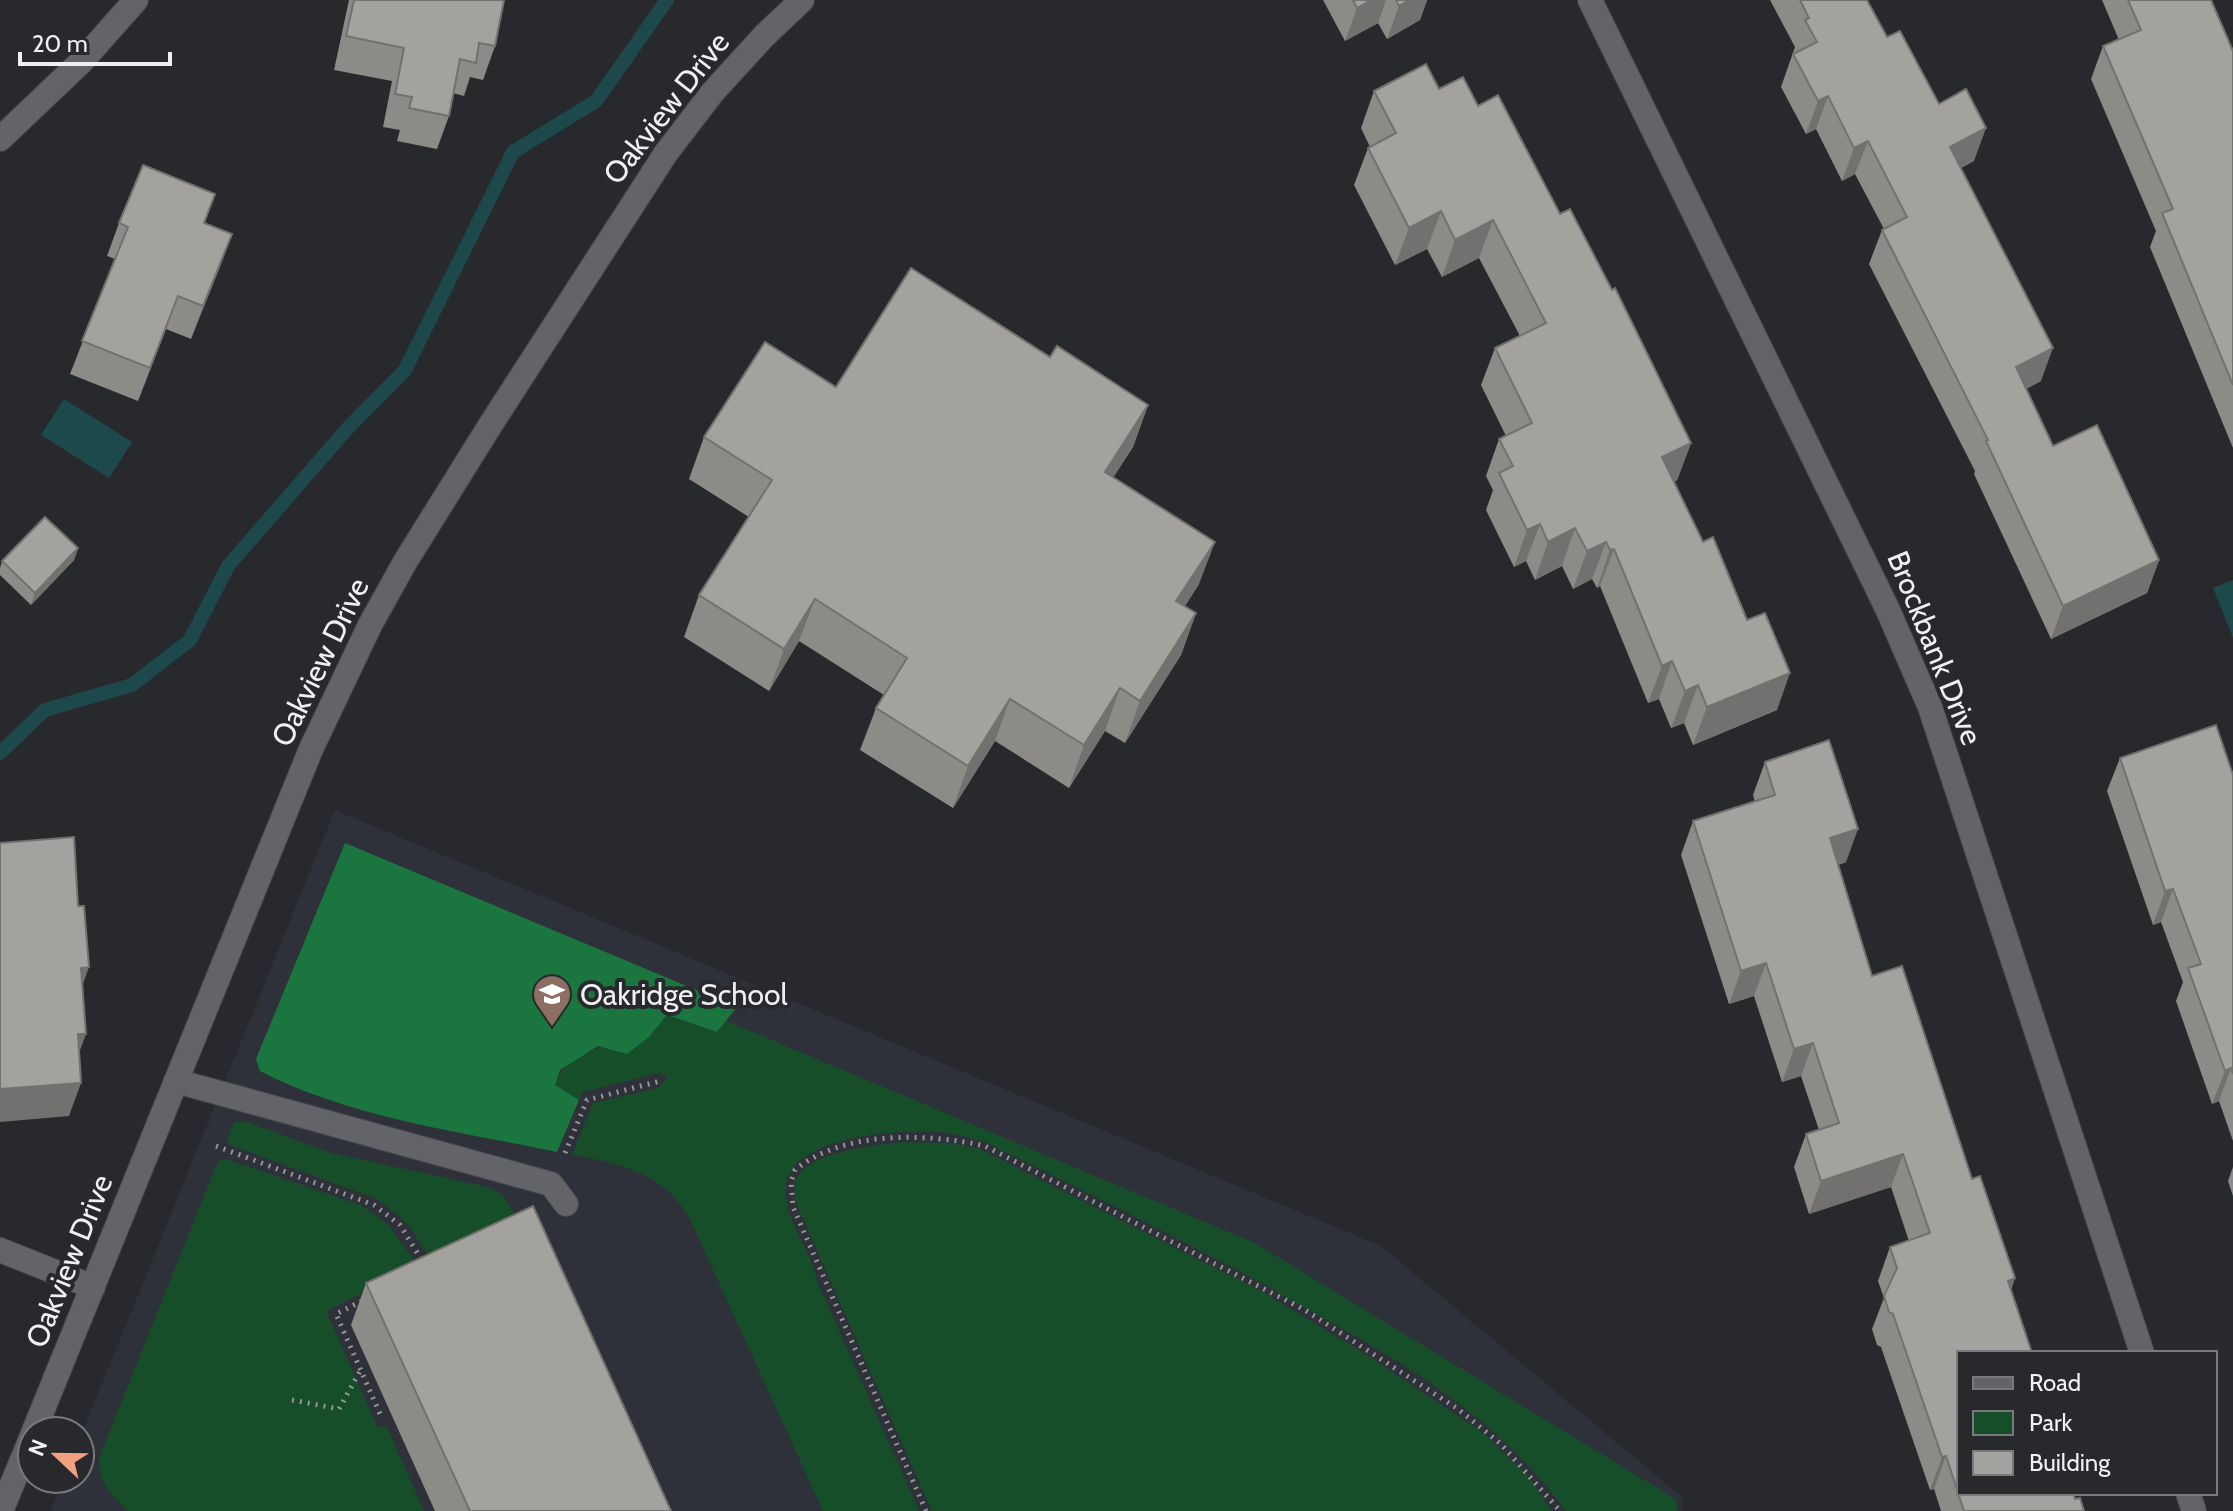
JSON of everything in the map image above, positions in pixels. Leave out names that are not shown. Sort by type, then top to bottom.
[{"type":"street","points":[[0,139],[81,62],[136,0]]},
{"type":"street","name":"Oakview Drive","points":[[41,1415],[311,749],[370,625],[405,562],[491,424],[666,153],[712,93],[802,0]]},
{"type":"street","name":"Brockbank Drive","points":[[1590,0],[1881,593],[1930,707],[2141,1351]]},
{"type":"street","points":[[176,1081],[551,1184],[566,1204]]},
{"type":"street","points":[[0,1250],[93,1287]]},
{"type":"street","name":"Oakview Drive","points":[[7,1509],[16,1483]]},
{"type":"path","points":[[565,1153],[587,1100],[660,1081]]},
{"type":"path","points":[[926,1511],[790,1196],[795,1170],[810,1157],[862,1142],[908,1137],[953,1139],[985,1146],[1305,1310],[1458,1409],[1501,1444],[1560,1511]]},
{"type":"path","points":[[216,1146],[374,1205],[400,1225],[427,1269]]},
{"type":"path","points":[[375,1295],[336,1314],[381,1416]]},
{"type":"path","points":[[292,1400],[339,1409],[360,1370]]},
{"type":"shaded area","name":"Oakridge School","points":[[335,810],[1381,1246],[1682,1497],[1682,1511],[51,1511],[57,1495],[96,1495],[96,1415],[89,1415]]},
{"type":"green space","points":[[345,843],[737,1007],[717,1032],[667,1015],[649,1037],[627,1054],[598,1046],[560,1070],[555,1085],[579,1100],[557,1152],[368,1112],[295,1087],[260,1071],[256,1059]]},
{"type":"green space","points":[[667,1015],[717,1032],[726,1021],[1255,1243],[1677,1500],[1677,1511],[1566,1511],[1509,1446],[1447,1394],[1304,1307],[1146,1222],[985,1142],[953,1134],[906,1132],[853,1138],[828,1146],[807,1156],[792,1170],[786,1188],[789,1212],[817,1281],[919,1511],[823,1511],[690,1219],[679,1203],[654,1180],[640,1173],[572,1154],[593,1103],[658,1088],[668,1076],[659,1073],[583,1092],[579,1100],[555,1085],[561,1073],[581,1055],[594,1049],[649,1037]]},
{"type":"green space","points":[[234,1122],[247,1122],[331,1153],[488,1187],[503,1195],[515,1215],[433,1260],[406,1222],[377,1199],[230,1145],[227,1140]]},
{"type":"green space","points":[[901,1142],[949,1143],[980,1149],[1263,1292],[1370,1357],[1483,1433],[1528,1476],[1552,1511],[932,1511],[797,1205],[795,1193],[796,1180],[813,1162],[859,1148]]},
{"type":"green space","points":[[226,1159],[360,1205],[387,1223],[414,1260],[409,1270],[326,1311],[378,1428],[386,1425],[424,1511],[128,1511],[103,1481],[99,1458],[217,1164]]},
{"type":"water","points":[[64,399],[132,442],[109,478],[41,435]]},
{"type":"water","points":[[2233,580],[2233,638],[2213,588]]},
{"type":"building","points":[[354,0],[504,0],[495,46],[479,43],[476,63],[460,59],[449,116],[409,108],[412,97],[395,94],[404,48],[346,36]]},
{"type":"building","points":[[1353,0],[1371,0],[1357,8]]},
{"type":"building","points":[[1800,0],[1867,0],[1887,37],[1900,31],[1939,104],[1966,89],[1986,128],[1950,147],[2053,348],[2016,367],[2053,446],[2097,425],[2159,560],[2063,606],[1988,440],[1882,230],[1907,217],[1868,141],[1854,148],[1828,96],[1818,101],[1793,54],[1817,42],[1805,20],[1809,18]]},
{"type":"building","points":[[2128,0],[2211,0],[2233,51],[2233,385],[2162,213],[2173,209],[2103,46],[2141,30]]},
{"type":"building","points":[[1426,64],[1439,89],[1463,77],[1478,106],[1498,95],[1560,214],[1570,209],[1612,290],[1615,288],[1691,443],[1662,457],[1703,542],[1713,537],[1747,620],[1765,613],[1790,673],[1707,707],[1698,685],[1685,691],[1672,661],[1662,666],[1614,549],[1610,550],[1606,542],[1587,551],[1575,528],[1548,542],[1540,524],[1527,530],[1499,473],[1513,466],[1499,439],[1532,423],[1495,348],[1546,323],[1493,220],[1455,240],[1441,211],[1409,228],[1368,148],[1396,133],[1374,91]]},
{"type":"building","points":[[143,165],[215,194],[204,223],[232,234],[203,306],[178,296],[150,368],[82,341],[128,227],[119,223]]},
{"type":"building","points":[[911,268],[1050,357],[1057,346],[1148,405],[1105,472],[1215,542],[1176,601],[1196,613],[1140,701],[1120,688],[1084,745],[1010,699],[968,766],[876,708],[907,658],[815,599],[784,649],[699,595],[772,480],[704,437],[765,342],[836,387]]},
{"type":"building","points":[[45,517],[78,548],[35,593],[2,561]]},
{"type":"building","points":[[2216,725],[2233,775],[2233,1074],[2231,1068],[2225,1071],[2188,968],[2201,964],[2173,889],[2165,891],[2120,758]]},
{"type":"building","points":[[1829,740],[1858,829],[1830,838],[1872,976],[1902,966],[1972,1179],[1980,1176],[2015,1278],[2008,1281],[2031,1351],[1957,1351],[1957,1490],[1946,1456],[1942,1457],[1884,1296],[1897,1268],[1890,1247],[1930,1233],[1903,1154],[1821,1181],[1806,1134],[1839,1123],[1813,1043],[1794,1049],[1766,963],[1741,971],[1693,821],[1775,795],[1765,762]]},
{"type":"building","points":[[74,837],[78,906],[84,906],[89,967],[81,968],[86,1034],[78,1034],[81,1083],[0,1089],[0,843]]},
{"type":"building","points":[[533,1206],[671,1511],[470,1511],[366,1283]]},
{"type":"building","points":[[1959,1495],[2074,1495],[2075,1499],[2080,1498],[2084,1511],[1964,1511]]},
{"type":"waterway","points":[[0,753],[45,710],[132,685],[190,640],[228,566],[347,429],[405,370],[513,152],[596,101],[667,0]]},
{"type":"place","name":"Oakridge School","points":[[552,1028]]}]
